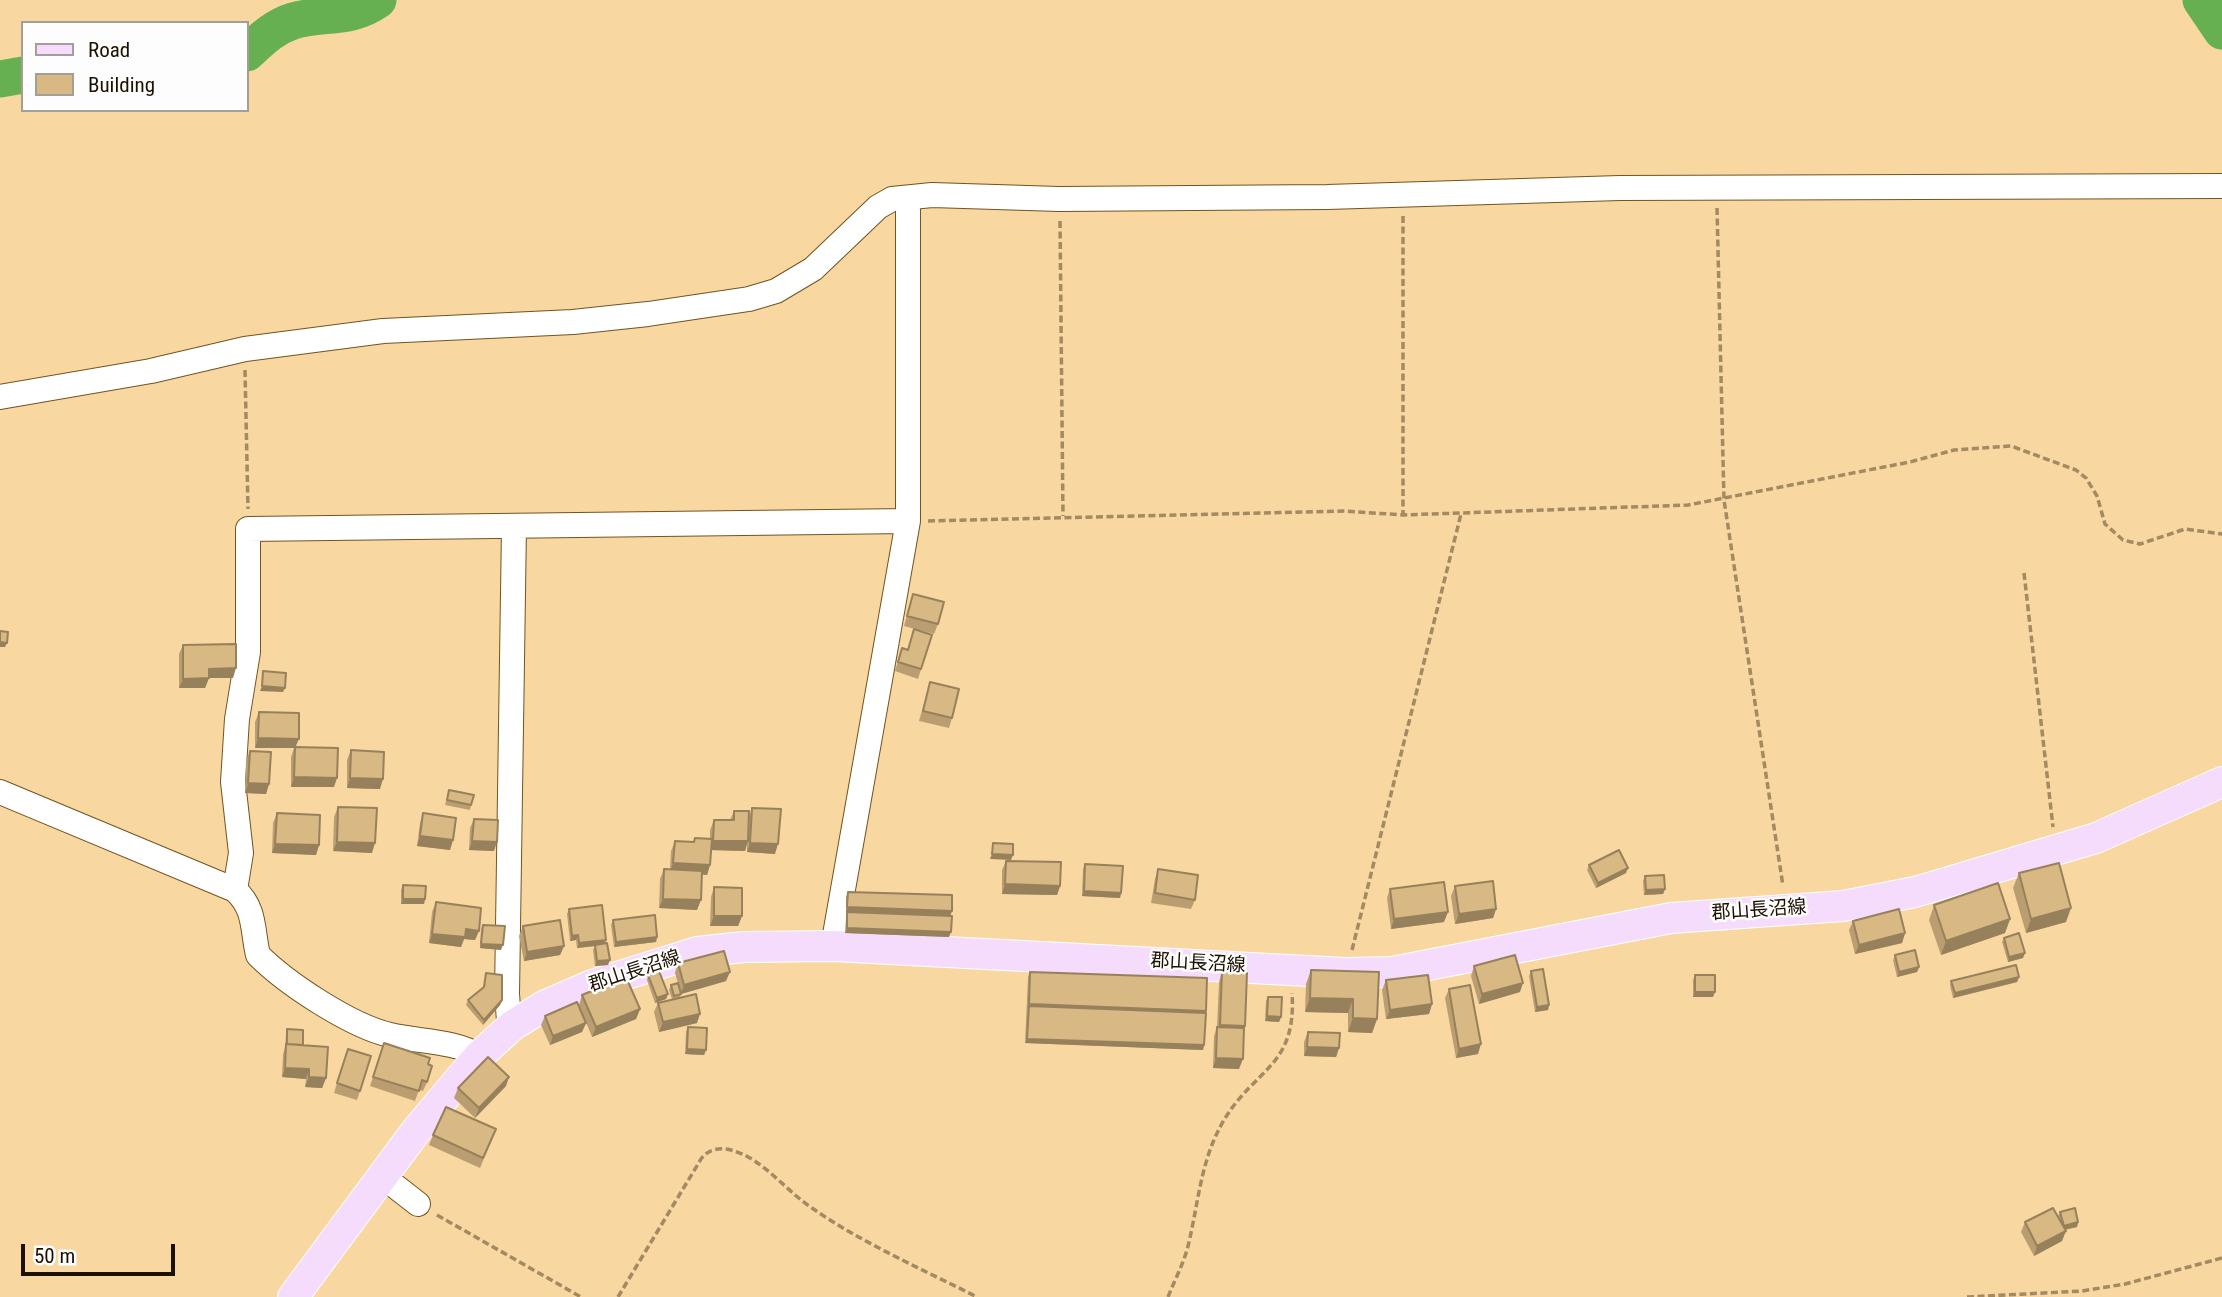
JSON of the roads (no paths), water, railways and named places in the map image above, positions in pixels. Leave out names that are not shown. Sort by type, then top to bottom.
[{"type":"main road","name":"郡山長沼線","points":[[293,1297],[382,1175],[479,1056],[513,1025],[544,1006],[592,985],[696,952],[744,947],[833,946],[1346,973],[1392,972],[1671,918],[1843,906],[1915,892],[2096,838],[2222,782]]},
{"type":"street","points":[[0,397],[151,371],[245,349],[383,331],[648,314],[749,299],[793,283],[824,260],[878,207],[892,199],[932,195],[1059,199],[1716,189],[2222,186]]},
{"type":"street","points":[[833,946],[908,521],[908,198]]},
{"type":"street","points":[[235,890],[241,853],[233,782],[237,719],[248,652],[248,529],[908,521]]},
{"type":"street","points":[[513,1025],[509,1021],[507,994],[514,526]]},
{"type":"street","points":[[0,792],[235,890],[243,897],[251,914],[258,956],[289,980],[363,1027],[393,1036],[457,1048],[479,1056]]},
{"type":"street","points":[[382,1175],[418,1204]]},
{"type":"waterway","points":[[248,52],[268,34],[293,21],[337,15],[368,6],[378,0]]},
{"type":"waterway","points":[[2201,0],[2222,31]]},
{"type":"waterway","points":[[0,79],[21,75]]}]
